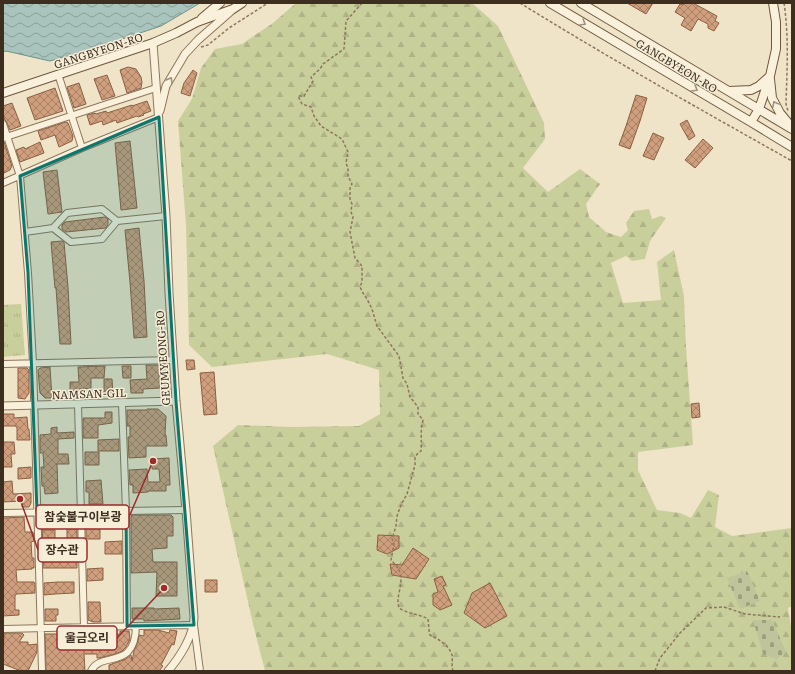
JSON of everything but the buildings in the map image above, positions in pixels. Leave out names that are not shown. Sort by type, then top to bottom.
[{"type":"main road","name":"GANGBYEON-RO","points":[[197,22],[220,3]]},
{"type":"main road","name":"GANGBYEON-RO","points":[[3,92],[153,43],[197,22],[233,9],[242,3]]},
{"type":"main road","name":"GANGBYEON-RO","points":[[550,3],[792,147]]},
{"type":"main road","name":"GANGBYEON-RO","points":[[581,3],[792,128]]},
{"type":"main road","points":[[751,122],[759,109],[770,76],[776,49],[776,22],[773,3]]},
{"type":"main road","points":[[729,91],[751,90],[759,86],[770,76]]},
{"type":"main road","points":[[770,76],[772,98],[780,113],[792,128]]},
{"type":"street","points":[[3,183],[82,148],[159,117],[166,86],[185,54],[198,40],[233,9]]},
{"type":"street","name":"GEUMYEONG-RO","points":[[153,43],[166,216],[176,401],[186,510],[194,625],[200,671]]},
{"type":"street","points":[[58,74],[82,148]]},
{"type":"street","points":[[5,137],[156,88]]},
{"type":"street","points":[[3,124],[5,137],[20,176],[28,273],[33,363],[42,671]]},
{"type":"street","points":[[25,232],[53,228],[67,213],[81,211],[102,209],[117,221]]},
{"type":"street","points":[[53,228],[71,242],[102,239],[117,221],[166,216]]},
{"type":"street","points":[[3,364],[173,360]]},
{"type":"street","name":"NAMSAN-GIL","points":[[3,406],[176,401]]},
{"type":"street","points":[[122,402],[126,511],[127,626]]},
{"type":"street","points":[[78,404],[84,627]]},
{"type":"street","points":[[3,513],[186,510]]},
{"type":"street","points":[[3,629],[194,625],[184,650],[168,671]]},
{"type":"street","points":[[91,671],[92,668],[100,663],[120,658],[127,653],[133,645],[136,634],[136,626]]},
{"type":"path","points":[[185,54],[208,45],[229,28],[268,3]]},
{"type":"path","points":[[362,3],[346,21],[344,50],[323,64],[312,77],[313,81],[304,96],[298,96],[302,104],[311,107],[314,116],[321,126],[342,139],[348,152],[346,162],[348,176],[352,184],[350,188],[350,199],[352,204],[351,212],[353,216],[350,232],[355,258],[362,266],[362,282],[360,287],[372,309],[377,326],[399,356],[403,378],[407,384],[410,397],[418,407],[418,414],[423,420],[420,433],[422,439],[421,451],[415,457],[415,465],[409,488],[397,516],[392,539],[394,544],[391,560],[399,571],[401,581],[398,603],[399,608],[428,619],[430,635],[442,640],[452,655],[453,671]]},
{"type":"path","points":[[520,3],[667,91],[792,161]]},
{"type":"path","points":[[784,3],[787,21],[786,104],[788,111]]},
{"type":"path","points":[[655,671],[660,658],[680,633],[706,608],[724,607],[745,614],[780,617]]},
{"type":"highlighted area","points":[[159,117],[176,401],[194,625],[127,626],[126,511],[37,512],[28,273],[20,176]]},
{"type":"green space","points":[[296,3],[472,3],[498,26],[544,123],[545,139],[523,168],[548,192],[580,169],[600,184],[586,204],[589,217],[606,232],[621,237],[628,230],[626,223],[634,211],[649,209],[652,219],[661,216],[666,218],[650,241],[645,259],[632,261],[626,256],[611,263],[623,303],[661,300],[657,262],[674,250],[684,296],[693,445],[638,452],[638,470],[657,510],[680,513],[691,518],[708,490],[719,495],[715,527],[732,536],[792,528],[792,606],[788,608],[792,632],[792,671],[265,671],[213,446],[238,425],[292,427],[359,426],[380,414],[379,370],[327,354],[212,367],[189,345],[186,225],[178,121],[192,99],[201,68],[215,49],[242,44],[273,23]]},
{"type":"green space","points":[[21,304],[25,355],[3,357],[3,305]]},
{"type":"green space","points":[[747,571],[760,601],[740,609],[727,578]]},
{"type":"green space","points":[[753,620],[772,620],[786,652],[777,659],[763,654]]},
{"type":"water","points":[[3,3],[200,3],[161,26],[50,61],[6,51],[3,52]]},
{"type":"place","name":"참숯불구이부광","points":[[153,461]]},
{"type":"place","name":"장수관","points":[[20,499]]},
{"type":"place","name":"울금오리","points":[[164,588]]}]
